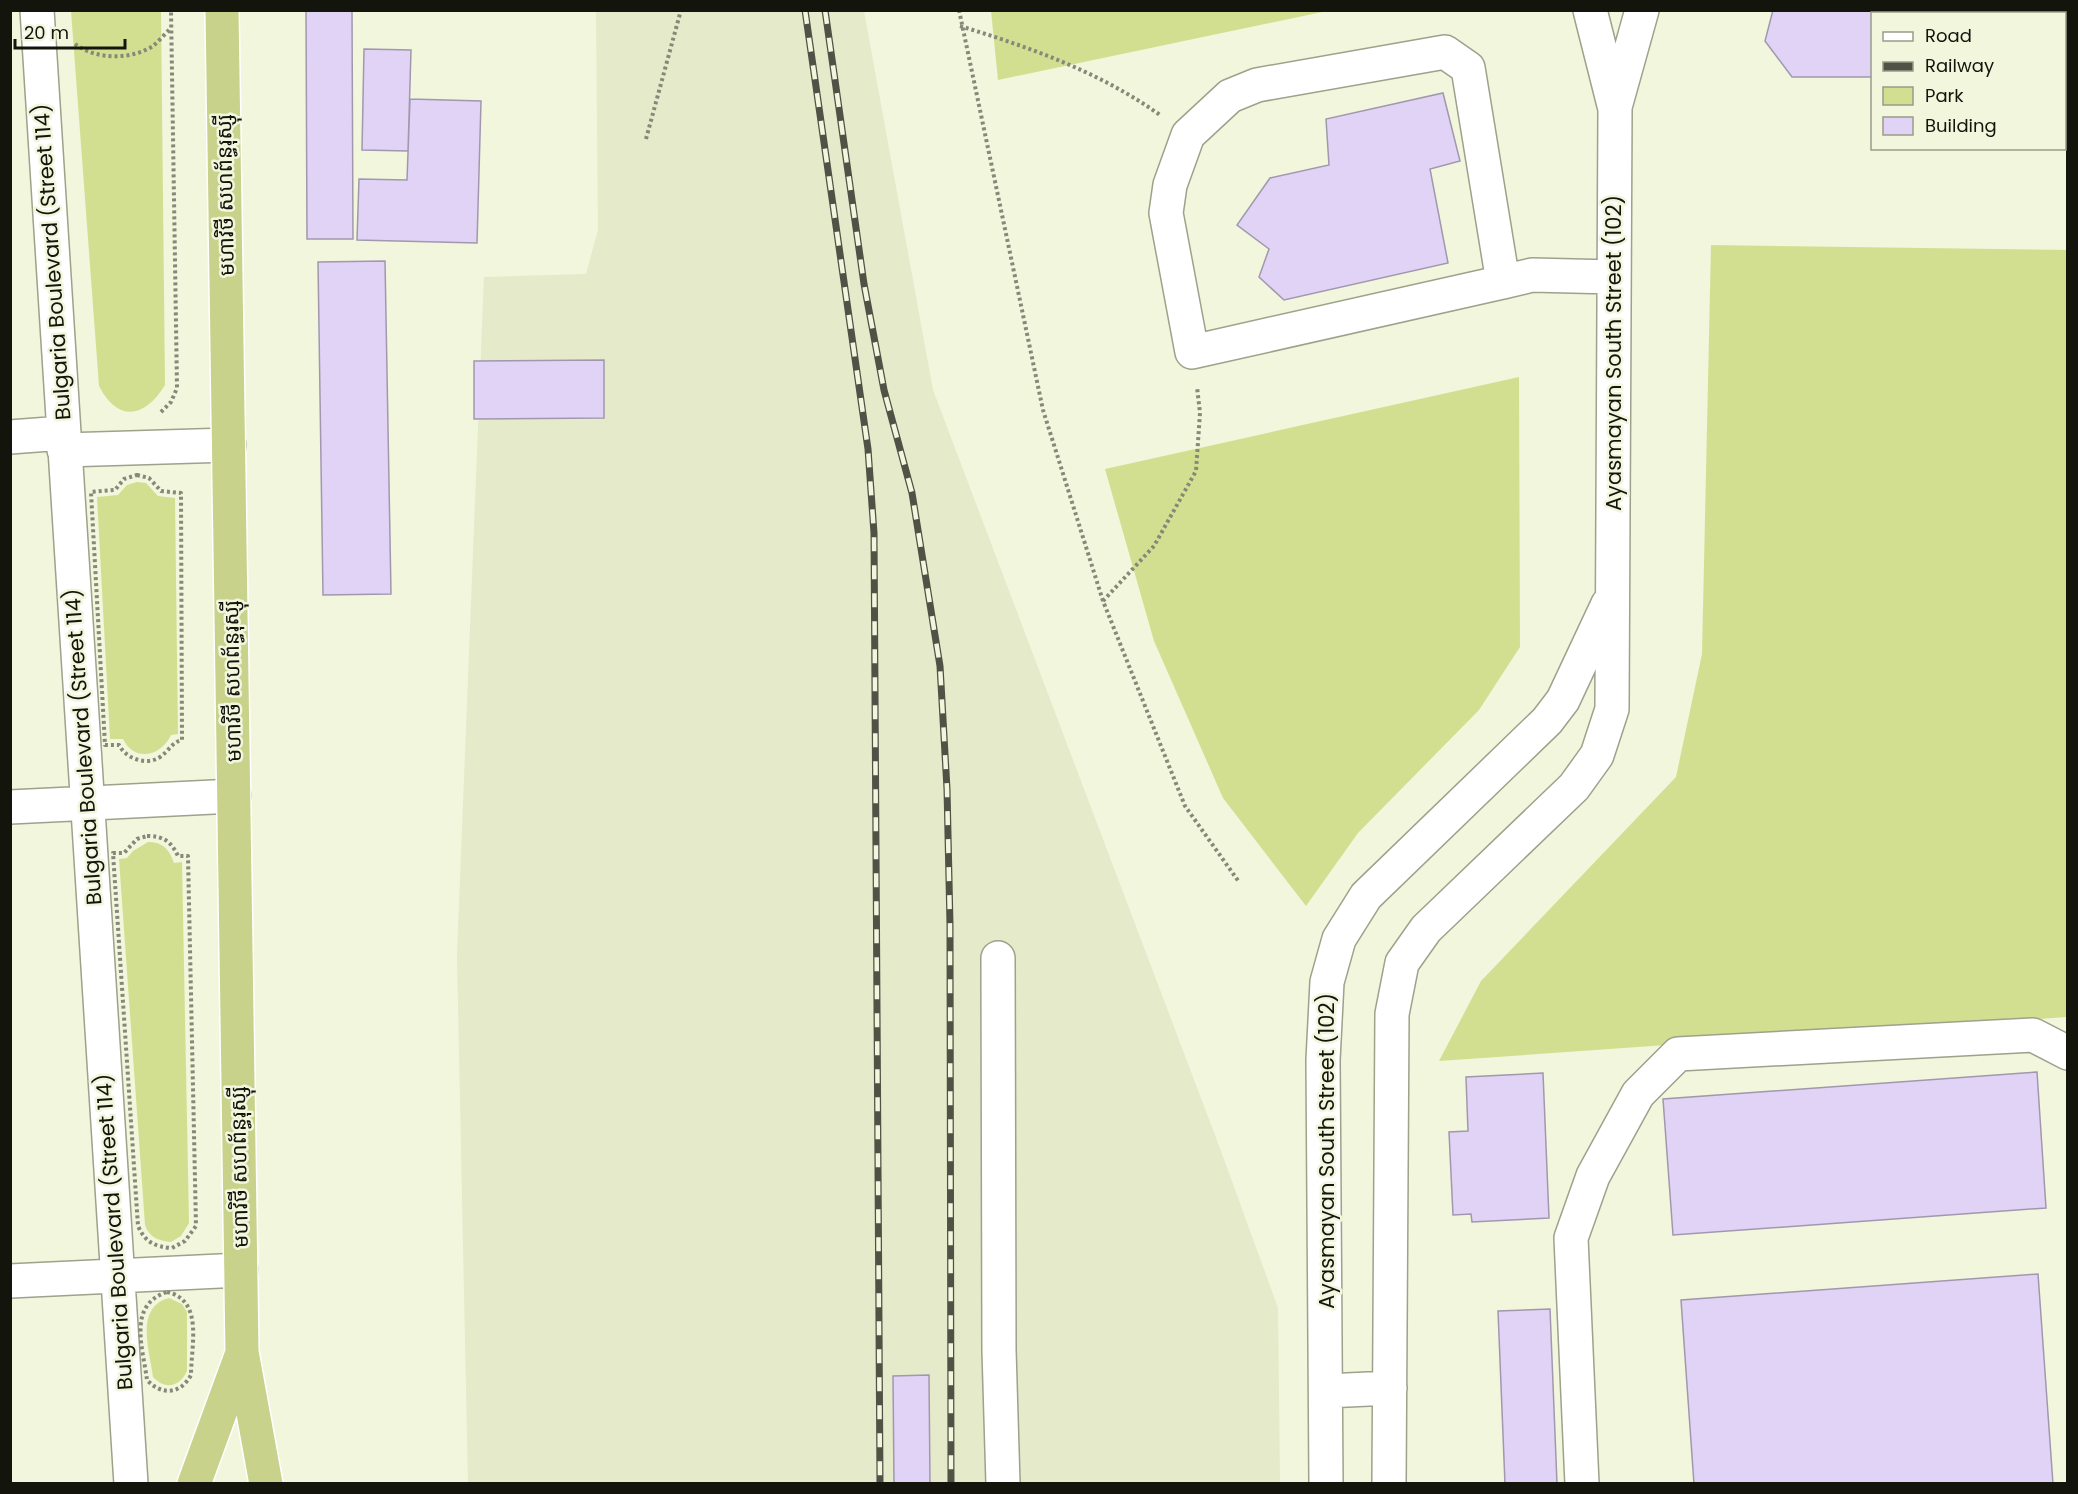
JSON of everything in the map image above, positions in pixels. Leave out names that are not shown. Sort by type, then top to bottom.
[{"type":"highway","name":"មហាវិថី សហព័ន្ធរុស្ស៊ី","points":[[222,10],[242,1352],[266,1484]]},
{"type":"highway","name":"មហាវិថី សហព័ន្ធរុស្ស៊ី","points":[[194,1484],[242,1352]]},
{"type":"street","name":"Bulgaria Boulevard (Street 114)","points":[[37,10],[131,1484]]},
{"type":"street","name":"Ayasmayan South Street (102)","points":[[1389,1484],[1392,1014],[1402,963],[1426,929],[1574,787],[1597,755],[1612,709],[1615,109],[1590,10]]},
{"type":"street","name":"Ayasmayan South Street (102)","points":[[1615,109],[1642,10]]},
{"type":"street","points":[[1503,282],[1468,68],[1445,52],[1257,85],[1230,96],[1188,135],[1170,185],[1166,213],[1192,352],[1503,282],[1532,275],[1614,277]]},
{"type":"street","points":[[10,437],[64,442],[229,445]]},
{"type":"street","name":"Ayasmayan South Street (102)","points":[[1326,1484],[1323,1060],[1327,982],[1339,939],[1366,896],[1547,721],[1563,700],[1612,597]]},
{"type":"street","points":[[10,807],[234,796]]},
{"type":"street","points":[[998,958],[999,1350],[1003,1484]]},
{"type":"street","points":[[1582,1484],[1571,1238],[1593,1176],[1638,1094],[1678,1054],[2033,1035],[2067,1053]]},
{"type":"street","points":[[10,1281],[241,1270]]},
{"type":"street","points":[[1326,1391],[1390,1388]]},
{"type":"path","points":[[160,414],[171,402],[177,388],[171,10]]},
{"type":"path","points":[[646,139],[681,10]]},
{"type":"path","points":[[959,10],[960,26],[1043,410],[1103,601],[1185,806],[1239,882]]},
{"type":"path","points":[[960,26],[1039,51],[1142,102],[1188,135]]},
{"type":"path","points":[[68,38],[81,48],[105,56],[130,56],[152,46],[171,28]]},
{"type":"path","points":[[1103,601],[1154,546],[1196,471],[1200,413],[1192,352]]},
{"type":"path","points":[[137,475],[149,477],[161,491],[181,493],[182,740],[175,741],[158,759],[132,759],[119,745],[105,745],[91,492],[115,490],[124,479],[137,475]]},
{"type":"path","points":[[147,836],[159,836],[170,842],[178,856],[189,856],[196,1226],[185,1241],[172,1248],[150,1243],[142,1236],[138,1226],[113,853],[124,853],[137,839],[147,836]]},
{"type":"path","points":[[167,1292],[186,1300],[193,1310],[190,1375],[186,1384],[178,1390],[166,1392],[154,1387],[147,1380],[141,1313],[148,1303],[167,1292]]},
{"type":"shaded area","points":[[596,11],[864,11],[933,390],[1221,1151],[1278,1308],[1280,1483],[468,1484],[457,955],[484,277],[586,274],[598,230]]},
{"type":"green space","points":[[991,10],[1327,11],[998,80]]},
{"type":"green space","points":[[71,11],[161,11],[165,385],[149,404],[132,412],[123,411],[115,406],[106,398],[99,386]]},
{"type":"green space","points":[[1711,245],[2067,250],[2067,1017],[1439,1061],[1481,981],[1676,777],[1702,654]]},
{"type":"green space","points":[[1519,377],[1520,647],[1479,710],[1358,833],[1306,906],[1223,798],[1154,641],[1105,469]]},
{"type":"green space","points":[[137,482],[146,483],[158,496],[175,498],[178,734],[171,735],[161,748],[147,754],[134,751],[123,739],[110,739],[97,497],[118,495],[127,485]]},
{"type":"green space","points":[[148,842],[158,843],[165,847],[174,863],[182,862],[189,1223],[181,1236],[171,1242],[155,1238],[145,1225],[119,859],[127,858],[133,851]]},
{"type":"green space","points":[[169,1298],[182,1304],[187,1312],[187,1371],[180,1381],[172,1385],[162,1384],[153,1377],[147,1332],[151,1311],[158,1303]]},
{"type":"building","points":[[306,10],[352,10],[353,239],[307,239]]},
{"type":"building","points":[[1773,10],[2068,10],[2068,79],[2066,79],[2066,12],[1871,12],[1871,77],[1792,77],[1765,41]]},
{"type":"building","points":[[364,49],[411,50],[408,151],[362,150]]},
{"type":"building","points":[[1443,93],[1460,161],[1430,169],[1448,263],[1284,300],[1259,277],[1269,249],[1237,225],[1270,178],[1329,165],[1326,119]]},
{"type":"building","points":[[410,99],[481,101],[477,243],[357,240],[359,179],[407,180]]},
{"type":"building","points":[[385,261],[391,594],[323,595],[318,262]]},
{"type":"building","points":[[604,360],[604,418],[474,419],[474,361]]},
{"type":"building","points":[[2037,1072],[2046,1208],[1673,1235],[1663,1099]]},
{"type":"building","points":[[1543,1073],[1549,1218],[1472,1222],[1471,1214],[1453,1215],[1449,1132],[1468,1131],[1466,1077]]},
{"type":"building","points":[[2038,1274],[2053,1484],[1694,1484],[1681,1300]]},
{"type":"building","points":[[1550,1309],[1557,1484],[1505,1484],[1498,1311]]},
{"type":"building","points":[[929,1375],[930,1484],[894,1484],[893,1376]]},
{"type":"railway","points":[[805,10],[868,449],[874,533],[880,1484]]},
{"type":"railway","points":[[825,10],[864,284],[884,390],[912,493],[940,666],[947,789],[950,925],[951,1484]]}]
